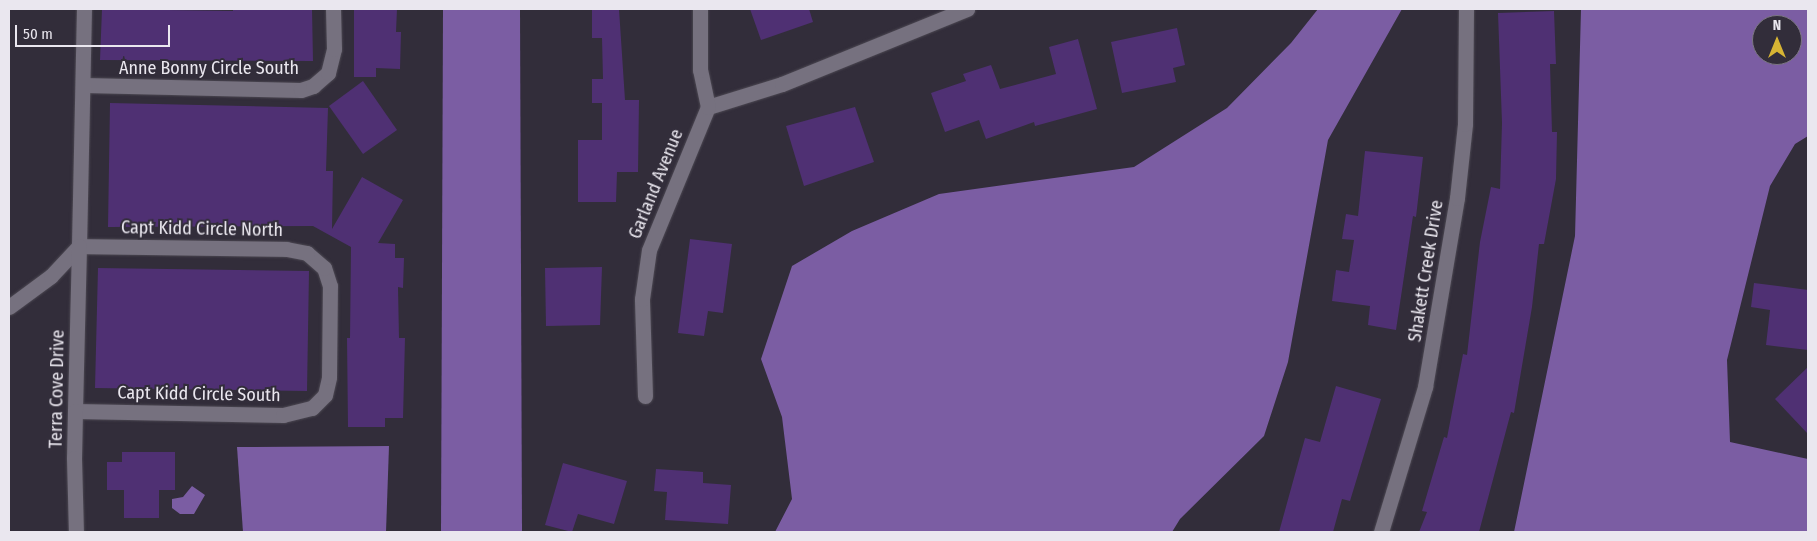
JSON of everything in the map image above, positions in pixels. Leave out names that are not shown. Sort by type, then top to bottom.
[{"type":"street","name":"Terra Cove Drive","points":[[76,532],[75,412],[84,85],[84,9]]},
{"type":"street","name":"Anne Bonny Circle South","points":[[84,85],[301,90],[313,86],[328,73],[334,49],[333,9]]},
{"type":"street","points":[[700,9],[700,70],[708,108],[782,84],[961,10]]},
{"type":"street","name":"Shakett Creek Drive","points":[[1381,532],[1425,387],[1457,198],[1465,124],[1466,9]]},
{"type":"street","name":"Garland Avenue","points":[[645,396],[642,299],[649,250],[708,108]]},
{"type":"street","points":[[9,307],[51,276],[79,246]]},
{"type":"street","name":"Capt Kidd Circle North","points":[[79,246],[286,249],[307,253],[320,263],[330,286],[329,377],[325,395],[319,402]]},
{"type":"street","name":"Capt Kidd Circle South","points":[[75,412],[293,414],[319,402]]},
{"type":"shaded area","points":[[443,9],[520,9],[522,532],[441,532]]},
{"type":"shaded area","points":[[1318,9],[1402,9],[1328,140],[1288,362],[1264,436],[1180,519],[1172,532],[775,532],[792,499],[782,417],[761,359],[792,266],[852,231],[939,194],[1134,167],[1227,108],[1291,43]]},
{"type":"shaded area","points":[[1581,9],[1808,9],[1808,136],[1795,144],[1770,186],[1727,360],[1730,442],[1808,459],[1808,532],[1514,532],[1575,236]]},
{"type":"shaded area","points":[[389,446],[386,532],[243,532],[237,447]]},
{"type":"shaded area","points":[[192,486],[205,495],[194,514],[180,514],[172,508],[172,499],[183,497]]},
{"type":"building","points":[[102,9],[233,11],[233,9],[312,9],[313,61],[100,60]]},
{"type":"building","points":[[354,9],[397,9],[396,32],[401,32],[400,69],[376,68],[376,77],[354,77]]},
{"type":"building","points":[[592,9],[619,9],[625,100],[639,100],[638,172],[617,172],[616,202],[578,202],[578,140],[602,140],[602,103],[592,103],[592,79],[603,79],[602,38],[592,38]]},
{"type":"building","points":[[750,9],[809,9],[813,22],[761,40]]},
{"type":"building","points":[[1554,11],[1556,64],[1550,64],[1552,132],[1557,132],[1556,179],[1544,244],[1539,244],[1532,307],[1514,413],[1511,412],[1479,532],[1419,532],[1427,512],[1422,511],[1444,437],[1447,438],[1463,354],[1467,355],[1480,242],[1491,187],[1500,189],[1502,123],[1498,13]]},
{"type":"building","points":[[1177,28],[1185,65],[1173,68],[1176,82],[1122,93],[1111,42]]},
{"type":"building","points":[[1078,39],[1097,109],[1035,126],[1034,122],[986,139],[979,120],[945,132],[931,93],[966,81],[963,74],[991,65],[1000,89],[1056,74],[1049,47]]},
{"type":"building","points":[[363,81],[397,130],[363,154],[329,106]]},
{"type":"building","points":[[110,103],[328,108],[326,171],[333,171],[332,229],[362,177],[403,200],[378,243],[395,244],[395,258],[404,258],[403,288],[398,287],[399,338],[405,338],[403,418],[385,418],[385,427],[348,427],[347,338],[350,338],[351,247],[313,226],[108,227]]},
{"type":"building","points":[[855,107],[874,162],[804,186],[786,126]]},
{"type":"building","points":[[1365,151],[1423,157],[1416,217],[1413,216],[1396,330],[1368,325],[1370,306],[1332,301],[1336,270],[1349,272],[1354,240],[1342,239],[1346,214],[1358,216]]},
{"type":"building","points":[[690,239],[732,244],[723,313],[708,311],[704,336],[678,333]]},
{"type":"building","points":[[602,267],[600,325],[546,326],[545,268]]},
{"type":"building","points":[[98,268],[309,271],[307,391],[95,388]]},
{"type":"building","points":[[1754,283],[1808,290],[1808,350],[1766,345],[1770,310],[1751,307]]},
{"type":"building","points":[[1808,367],[1808,434],[1775,399]]},
{"type":"building","points":[[1336,386],[1381,399],[1350,501],[1342,499],[1333,532],[1279,532],[1305,438],[1320,442]]},
{"type":"building","points":[[122,452],[175,452],[175,490],[159,490],[159,518],[124,518],[124,490],[107,490],[107,462],[122,462]]},
{"type":"building","points":[[563,463],[627,481],[614,524],[578,514],[572,532],[545,525]]},
{"type":"building","points":[[656,469],[703,472],[703,483],[731,485],[728,524],[665,520],[667,492],[654,491]]}]
